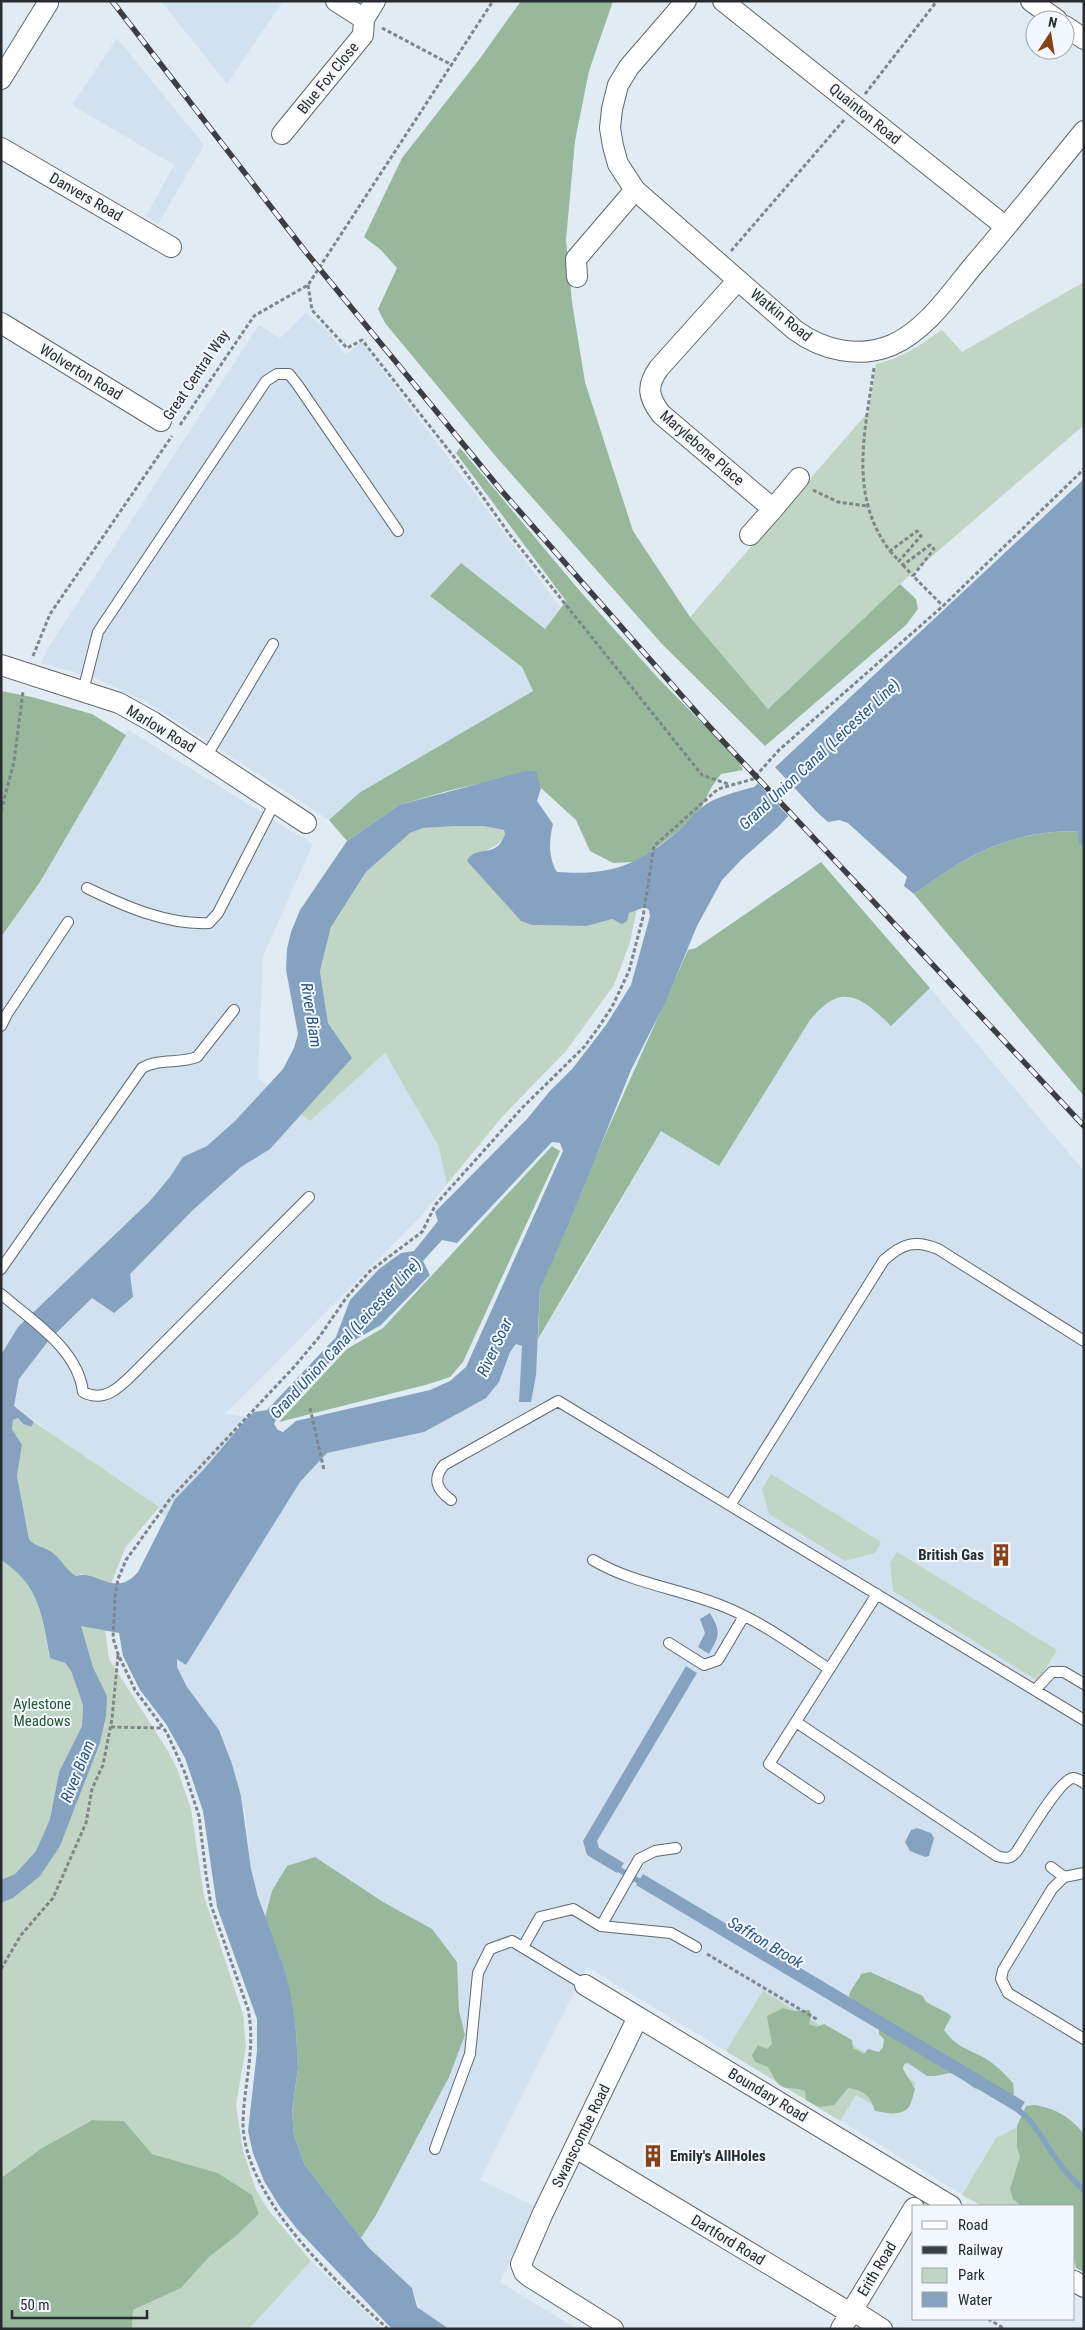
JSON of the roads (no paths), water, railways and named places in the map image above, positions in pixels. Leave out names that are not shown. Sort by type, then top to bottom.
[{"type":"street","points":[[336,1],[364,19]]},
{"type":"street","name":"Blue Fox Close","points":[[282,134],[363,35],[364,19],[375,1]]},
{"type":"street","name":"Watkin Road","points":[[686,1],[629,67],[618,85],[612,109],[610,128],[612,146],[618,164],[635,190],[811,342],[834,349],[855,352],[876,350],[893,345],[929,318],[1006,227],[1084,130]]},
{"type":"street","name":"Quainton Road","points":[[723,1],[1006,227]]},
{"type":"street","points":[[1031,1],[1043,10]]},
{"type":"street","points":[[1,80],[47,2]]},
{"type":"street","name":"Danvers Road","points":[[1,148],[171,247]]},
{"type":"street","points":[[577,277],[576,258],[635,190]]},
{"type":"street","name":"Marylebone Place","points":[[738,280],[659,368],[652,378],[650,393],[653,404],[661,414],[773,509]]},
{"type":"street","name":"Wolverton Road","points":[[1,323],[161,420]]},
{"type":"street","points":[[750,535],[799,478]]},
{"type":"street","name":"Marlow Road","points":[[1,665],[26,675],[119,703],[153,722],[306,823]]},
{"type":"street","name":"Boundary Road","points":[[585,1985],[638,2017],[918,2202],[943,2205]]},
{"type":"street","name":"Swanscombe Road","points":[[614,2329],[530,2277],[524,2272],[521,2264],[638,2017]]},
{"type":"street","name":"Dartford Road","points":[[576,2148],[846,2321],[860,2315],[882,2329]]},
{"type":"street","name":"Erith Road","points":[[846,2321],[912,2212]]},
{"type":"lane","points":[[83,691],[98,632],[266,381],[277,374],[289,374],[297,384],[398,531]]},
{"type":"lane","points":[[206,757],[274,644]]},
{"type":"lane","points":[[87,888],[119,904],[154,915],[193,924],[209,923],[218,913],[275,802]]},
{"type":"lane","points":[[1,1026],[6,1014],[68,922]]},
{"type":"lane","points":[[1,1269],[142,1068],[151,1063],[188,1060],[197,1057],[234,1010]]},
{"type":"lane","points":[[1,1294],[59,1345],[79,1372],[83,1392],[93,1397],[105,1395],[122,1386],[309,1197]]},
{"type":"lane","points":[[730,1504],[884,1260],[895,1250],[909,1244],[924,1243],[938,1249],[1084,1340]]},
{"type":"lane","points":[[451,1500],[438,1488],[438,1472],[444,1465],[558,1401],[1084,1720]]},
{"type":"lane","points":[[592,1560],[611,1571],[705,1599],[744,1616],[830,1669]]},
{"type":"lane","points":[[819,1798],[769,1764],[877,1594]]},
{"type":"lane","points":[[670,1643],[704,1664],[718,1660],[744,1616]]},
{"type":"lane","points":[[1036,1690],[1052,1672],[1064,1672],[1084,1684]]},
{"type":"lane","points":[[796,1722],[997,1856],[1007,1859],[1013,1857],[1061,1786],[1072,1778],[1084,1783]]},
{"type":"lane","points":[[601,1926],[639,1859],[655,1851],[676,1848]]},
{"type":"lane","points":[[1051,1867],[1064,1877]]},
{"type":"lane","points":[[1084,1873],[1064,1877],[1052,1889],[1003,1970],[1001,1979],[1008,1993],[1084,2039]]},
{"type":"lane","points":[[523,1947],[540,1917],[573,1909],[601,1926],[671,1933],[696,1947]]},
{"type":"lane","points":[[435,2148],[470,2054],[478,1973],[490,1949],[512,1941],[585,1985]]},
{"type":"water","points":[[1084,479],[1084,846],[1079,844],[1078,831],[1053,832],[1010,840],[971,856],[914,894],[904,886],[907,877],[848,823],[839,820],[828,822],[803,800],[779,826],[722,880],[697,926],[666,1001],[631,1070],[568,1226],[540,1289],[536,1375],[531,1402],[519,1402],[522,1346],[516,1344],[510,1352],[499,1382],[486,1398],[424,1432],[327,1453],[300,1482],[186,1665],[177,1659],[177,1667],[187,1687],[219,1730],[232,1764],[241,1796],[251,1869],[258,1897],[284,1967],[291,1996],[296,2030],[298,2068],[292,2113],[294,2135],[305,2165],[368,2247],[412,2288],[417,2307],[449,2329],[392,2329],[297,2229],[280,2207],[264,2181],[253,2153],[248,2131],[257,2051],[257,2019],[217,1907],[203,1811],[185,1758],[166,1724],[140,1690],[123,1656],[119,1633],[81,1626],[93,1667],[107,1696],[106,1716],[100,1743],[60,1846],[40,1876],[13,1898],[1,1903],[1,1880],[15,1874],[36,1851],[50,1819],[59,1772],[82,1726],[83,1705],[71,1671],[65,1663],[50,1658],[41,1615],[32,1591],[14,1570],[1,1560],[1,1355],[18,1327],[149,1202],[170,1177],[183,1157],[207,1146],[235,1121],[283,1069],[294,1048],[298,1034],[286,970],[287,949],[291,932],[300,910],[347,841],[399,805],[526,771],[536,771],[541,788],[537,801],[553,824],[550,849],[552,861],[557,872],[592,872],[607,870],[635,861],[662,844],[713,800],[754,787]],"holes":[[[483,826],[504,830],[505,835],[498,846],[473,854],[467,861],[521,921],[532,925],[587,926],[612,919],[622,924],[627,921],[629,913],[645,907],[649,910],[650,916],[631,985],[606,1025],[573,1068],[550,1091],[527,1119],[435,1212],[438,1221],[414,1251],[401,1253],[379,1269],[350,1300],[336,1337],[267,1410],[254,1412],[248,1417],[205,1468],[175,1499],[138,1572],[130,1580],[121,1583],[106,1582],[91,1576],[76,1576],[53,1553],[29,1539],[17,1476],[22,1445],[12,1429],[13,1420],[18,1418],[23,1424],[31,1427],[34,1422],[14,1406],[19,1379],[49,1340],[92,1298],[114,1313],[133,1297],[130,1274],[194,1209],[241,1167],[270,1149],[352,1058],[328,1023],[320,971],[331,927],[366,872],[410,833],[423,828]],[[552,1142],[560,1143],[563,1151],[466,1367],[450,1381],[430,1390],[296,1421],[283,1432],[278,1430],[274,1424],[277,1418],[346,1345],[381,1325],[430,1275],[423,1261],[442,1240],[457,1243]]]},
{"type":"water","points":[[710,1613],[718,1634],[709,1654],[698,1647],[705,1633],[700,1619]]},
{"type":"water","points":[[686,1666],[697,1673],[597,1841],[599,1848],[624,1863],[617,1873],[587,1855],[583,1841]]},
{"type":"water","points":[[917,1828],[931,1833],[934,1838],[929,1856],[925,1857],[910,1851],[905,1842],[911,1830]]},
{"type":"water","points":[[643,1874],[1025,2102],[1018,2113],[636,1885]]},
{"type":"waterway","name":"Saffron Brook","points":[[613,1866],[644,1884]]},
{"type":"waterway","name":"Saffron Brook","points":[[1014,2107],[1034,2126],[1063,2168],[1084,2191]]},
{"type":"railway","points":[[112,1],[305,251],[500,489],[705,722],[1084,1126]]},
{"type":"place","name":"British Gas","points":[[1001,1555]]},
{"type":"place","name":"Emily's AllHoles","points":[[653,2156]]},
{"type":"water label","name":"Grand Union Canal (Leicester Line)","points":[[819,754]]},
{"type":"water label","name":"River Biam","points":[[312,1015]]},
{"type":"water label","name":"Grand Union Canal (Leicester Line)","points":[[345,1338]]},
{"type":"water label","name":"River Soar","points":[[494,1347]]},
{"type":"water label","name":"River Biam","points":[[77,1771]]},
{"type":"park label","name":"Aylestone Meadows","points":[[42,1712]]}]
